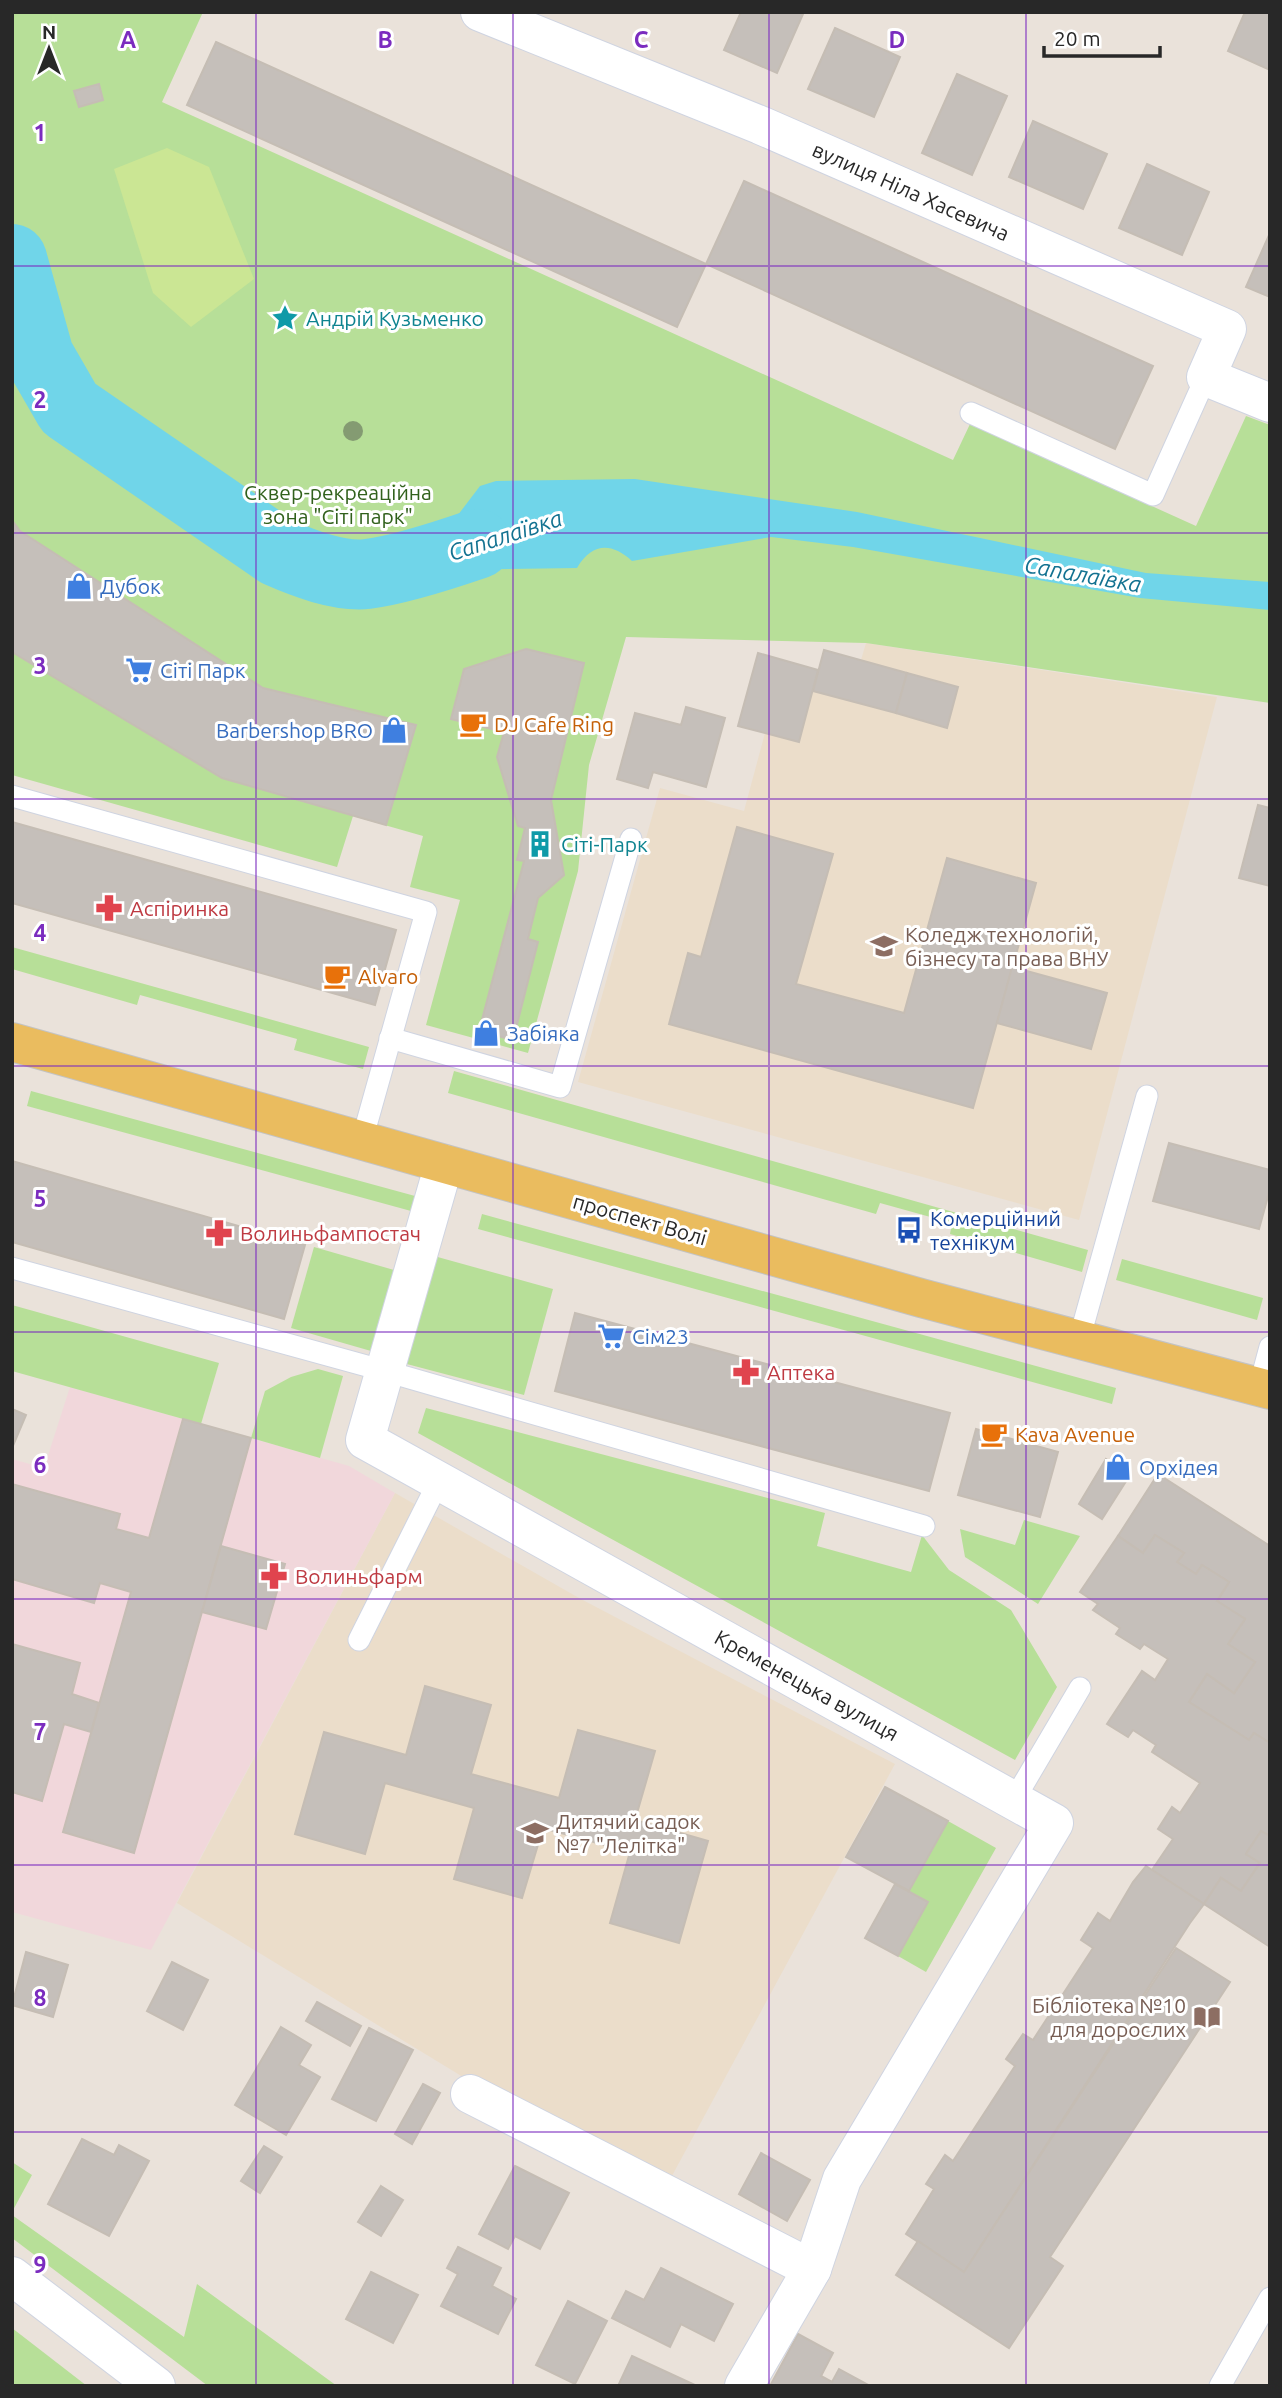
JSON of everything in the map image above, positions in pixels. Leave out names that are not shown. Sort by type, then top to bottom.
[{"type":"main road","name":"проспект Волі","points":[[12,1042],[908,1295],[1264,1389]]},
{"type":"street","name":"вулиця Ніла Хасевича","points":[[480,12],[760,125],[1227,329],[1206,377]]},
{"type":"street","points":[[1206,377],[1270,403]]},
{"type":"street","name":"Кременецька вулиця","points":[[444,1164],[365,1440],[1054,1823],[842,2179],[812,2269],[744,2386]]},
{"type":"street","points":[[470,2094],[812,2269]]},
{"type":"street","points":[[12,2276],[156,2386]]},
{"type":"lane","points":[[971,413],[1153,495],[1206,377]]},
{"type":"lane","points":[[12,796],[426,912],[362,1140]]},
{"type":"lane","points":[[390,1038],[560,1087],[631,839]]},
{"type":"lane","points":[[1079,1340],[1147,1096]]},
{"type":"lane","points":[[12,1268],[385,1371],[924,1526]]},
{"type":"lane","points":[[1264,1389],[1270,1347]]},
{"type":"lane","points":[[359,1640],[439,1481]]},
{"type":"lane","points":[[1014,1800],[1080,1688]]},
{"type":"lane","points":[[1220,2386],[1270,2298]]},
{"type":"shaded area","name":"Коледж технологій, бізнесу та права ВНУ","points":[[866,643],[1217,697],[1079,1220],[578,1082],[660,788],[744,811],[765,733],[758,653],[818,670],[824,650],[861,660]]},
{"type":"shaded area","points":[[70,1387],[349,1466],[395,1493],[151,1950],[12,1912],[12,1459],[44,1468]]},
{"type":"shaded area","name":"Дитячий садок №7 \"Лелітка\"","points":[[395,1493],[579,1598],[895,1764],[667,2185],[468,2080],[177,1903]]},
{"type":"green space","name":"Сквер-рекреаційна зона \"Сіті парк\"","points":[[12,12],[203,12],[162,102],[953,460],[970,424],[1196,526],[1246,416],[1270,425],[1270,703],[866,643],[626,637],[589,765],[578,871],[528,1053],[426,1025],[460,900],[410,887],[423,836],[353,816],[337,867],[12,775]]},
{"type":"green space","points":[[167,148],[209,167],[254,279],[191,327],[153,293],[114,169]]},
{"type":"green space","points":[[12,947],[369,1047],[363,1069],[294,1050],[297,1039],[140,995],[137,1005],[12,969]]},
{"type":"green space","points":[[454,1071],[1088,1250],[1082,1272],[950,1234],[952,1223],[880,1203],[876,1214],[448,1093]]},
{"type":"green space","points":[[31,1091],[415,1196],[411,1211],[27,1106]]},
{"type":"green space","points":[[482,1214],[1116,1388],[1112,1404],[478,1229]]},
{"type":"green space","points":[[314,1247],[394,1270],[371,1351],[291,1328]]},
{"type":"green space","points":[[434,1256],[553,1289],[524,1395],[403,1363]]},
{"type":"green space","points":[[1122,1259],[1263,1298],[1257,1320],[1116,1280]]},
{"type":"green space","points":[[12,1305],[219,1363],[201,1424],[12,1371]]},
{"type":"green space","points":[[318,1369],[343,1376],[320,1458],[251,1438],[265,1391],[291,1377]]},
{"type":"green space","points":[[426,1408],[825,1513],[817,1546],[911,1572],[922,1535],[949,1570],[1011,1610],[1057,1687],[1015,1760],[418,1433]]},
{"type":"green space","points":[[1024,1520],[1080,1536],[1038,1604],[965,1557],[960,1529],[1015,1545]]},
{"type":"green space","points":[[948,1821],[996,1848],[926,1972],[898,1956],[928,1902],[909,1891]]},
{"type":"green space","points":[[12,2162],[32,2175],[12,2212]]},
{"type":"green space","points":[[12,2215],[184,2337],[197,2284],[337,2386],[208,2386],[12,2238]]},
{"type":"green space","points":[[12,2328],[87,2386],[12,2386]]},
{"type":"water","points":[[635,479],[857,512],[1146,573],[1270,582],[1270,610],[1140,598],[853,547],[771,537],[632,561],[617,551],[602,548],[589,554],[577,568],[442,570],[385,581],[386,565],[429,553],[480,486],[496,481]]},
{"type":"building","points":[[741,12],[803,14],[777,73],[724,50]]},
{"type":"building","points":[[1245,12],[1270,12],[1270,70],[1228,51]]},
{"type":"building","points":[[835,28],[900,57],[874,117],[808,89]]},
{"type":"building","points":[[216,42],[706,264],[677,327],[187,105]]},
{"type":"building","points":[[957,74],[1007,96],[972,175],[922,153]]},
{"type":"building","points":[[99,84],[103,100],[79,107],[74,91]]},
{"type":"building","points":[[1033,121],[1107,154],[1083,209],[1009,177]]},
{"type":"building","points":[[1147,164],[1209,192],[1182,255],[1119,228]]},
{"type":"building","points":[[744,181],[1153,366],[1115,449],[706,264]]},
{"type":"building","points":[[1270,233],[1270,297],[1246,287]]},
{"type":"building","name":"Сіті Парк","points":[[12,520],[20,531],[263,688],[416,725],[386,825],[222,778],[12,652]]},
{"type":"building","name":"Сіті-Парк","points":[[526,649],[584,663],[551,800],[564,875],[538,898],[528,939],[538,942],[513,1040],[479,1031],[524,861],[517,860],[525,828],[518,826],[497,757],[504,732],[451,719],[464,669]]},
{"type":"building","points":[[824,650],[907,673],[896,713],[813,691]]},
{"type":"building","points":[[758,653],[818,670],[799,742],[738,726]]},
{"type":"building","points":[[907,673],[958,687],[947,728],[896,713]]},
{"type":"building","points":[[686,707],[725,718],[706,787],[653,772],[648,788],[617,779],[635,713],[681,725]]},
{"type":"building","points":[[1258,805],[1270,808],[1270,886],[1239,878]]},
{"type":"building","points":[[12,822],[396,930],[375,1005],[12,903]]},
{"type":"building","points":[[737,827],[833,854],[796,984],[904,1013],[947,858],[1036,883],[973,1108],[669,1024],[688,953],[701,957]]},
{"type":"building","points":[[1012,967],[1107,993],[1091,1049],[997,1023]]},
{"type":"building","points":[[1169,1143],[1270,1170],[1270,1189],[1259,1229],[1153,1201]]},
{"type":"building","points":[[12,1161],[305,1245],[284,1319],[12,1242]]},
{"type":"building","points":[[575,1313],[950,1413],[929,1491],[555,1391]]},
{"type":"building","points":[[12,1409],[26,1415],[12,1448]]},
{"type":"building","points":[[183,1419],[251,1438],[134,1853],[63,1832],[131,1592],[100,1583],[94,1603],[12,1579],[12,1484],[120,1514],[116,1529],[149,1538]]},
{"type":"building","points":[[976,1429],[1058,1452],[1040,1517],[958,1495]]},
{"type":"building","points":[[1106,1459],[1130,1475],[1102,1519],[1079,1504]]},
{"type":"building","points":[[1158,1474],[1270,1546],[1270,1743],[1254,1733],[1249,1740],[1189,1702],[1207,1674],[1234,1693],[1255,1662],[1228,1644],[1245,1619],[1217,1601],[1229,1582],[1202,1565],[1196,1574],[1177,1562],[1184,1553],[1155,1535],[1143,1553],[1118,1536]]},
{"type":"building","points":[[1155,1535],[1184,1553],[1177,1562],[1196,1574],[1202,1565],[1229,1582],[1217,1601],[1245,1619],[1228,1644],[1255,1662],[1234,1693],[1207,1674],[1189,1702],[1249,1740],[1254,1733],[1270,1743],[1270,1836],[1261,1831],[1246,1854],[1260,1863],[1241,1891],[1221,1878],[1204,1904],[1152,1870],[1173,1839],[1158,1829],[1172,1807],[1180,1813],[1200,1783],[1152,1752],[1156,1745],[1133,1730],[1128,1737],[1107,1724],[1142,1671],[1155,1680],[1168,1659],[1144,1644],[1140,1649],[1116,1634],[1120,1628],[1093,1610],[1098,1604],[1080,1592],[1118,1536],[1143,1553]]},
{"type":"building","points":[[221,1546],[285,1564],[266,1629],[202,1612]]},
{"type":"building","points":[[12,1644],[80,1663],[72,1694],[99,1703],[91,1732],[64,1724],[42,1801],[12,1792]]},
{"type":"building","points":[[425,1686],[491,1705],[471,1774],[559,1798],[578,1730],[655,1751],[635,1820],[708,1841],[679,1943],[610,1923],[630,1852],[543,1828],[522,1898],[454,1879],[474,1808],[385,1783],[365,1854],[295,1834],[324,1732],[406,1755]]},
{"type":"building","points":[[885,1787],[948,1821],[909,1891],[846,1857]]},
{"type":"building","points":[[1261,1831],[1270,1836],[1270,1947],[1204,1904],[1221,1878],[1241,1891],[1260,1863],[1246,1854]]},
{"type":"building","points":[[1146,1866],[1204,1904],[964,2272],[906,2234],[934,2189],[926,2184],[945,2155],[953,2161],[1015,2066],[1006,2059],[1023,2034],[1033,2040],[1093,1948],[1081,1940],[1098,1913],[1110,1921],[1133,1882]]},
{"type":"building","points":[[895,1884],[928,1902],[898,1956],[865,1938]]},
{"type":"building","points":[[1176,1948],[1230,1982],[1050,2257],[1063,2266],[1009,2348],[896,2275],[918,2241],[964,2272]]},
{"type":"building","points":[[26,1952],[68,1965],[53,2017],[12,2005]]},
{"type":"building","points":[[172,1962],[208,1980],[183,2030],[147,2011]]},
{"type":"building","points":[[317,2002],[361,2026],[350,2046],[306,2021]]},
{"type":"building","points":[[281,2027],[311,2045],[299,2065],[320,2077],[286,2135],[235,2105]]},
{"type":"building","points":[[369,2028],[413,2050],[376,2121],[332,2099]]},
{"type":"building","points":[[423,2084],[440,2093],[412,2144],[395,2134]]},
{"type":"building","points":[[82,2139],[114,2155],[119,2145],[149,2161],[109,2236],[48,2204]]},
{"type":"building","points":[[264,2146],[282,2157],[260,2193],[241,2181]]},
{"type":"building","points":[[761,2153],[810,2180],[787,2221],[739,2194]]},
{"type":"building","points":[[515,2166],[569,2193],[540,2249],[515,2236],[508,2249],[479,2234]]},
{"type":"building","points":[[381,2186],[403,2200],[381,2236],[358,2222]]},
{"type":"building","points":[[458,2247],[501,2268],[492,2286],[516,2299],[498,2334],[441,2306],[458,2274],[447,2268]]},
{"type":"building","points":[[661,2268],[733,2304],[714,2341],[681,2324],[670,2347],[612,2318],[626,2291],[644,2300]]},
{"type":"building","points":[[371,2272],[418,2295],[393,2343],[346,2319]]},
{"type":"building","points":[[568,2301],[607,2321],[575,2384],[536,2365]]},
{"type":"building","points":[[798,2334],[833,2353],[821,2376],[832,2382],[839,2369],[870,2386],[770,2386]]},
{"type":"building","points":[[632,2356],[697,2386],[618,2386]]},
{"type":"waterway","name":"Сапалаївка","points":[[12,259],[39,356],[69,408],[278,552],[333,571],[367,574],[408,566],[477,544]]},
{"type":"place","name":"Андрій Кузьменко","points":[[285,318]]},
{"type":"place","name":"Дубок","points":[[79,586]]},
{"type":"place","name":"Сіті Парк","points":[[139,670]]},
{"type":"place","name":"DJ Cafe Ring","points":[[473,724]]},
{"type":"place","name":"Barbershop BRO","points":[[394,730]]},
{"type":"place","name":"Сіті-Парк","points":[[540,844]]},
{"type":"place","name":"Аспіринка","points":[[109,908]]},
{"type":"place","name":"Коледж технологій, бізнесу та права ВНУ","points":[[884,946]]},
{"type":"place","name":"Alvaro","points":[[337,976]]},
{"type":"place","name":"Забіяка","points":[[486,1033]]},
{"type":"place","name":"Комерційний технікум","points":[[909,1230]]},
{"type":"place","name":"Волиньфампостач","points":[[219,1233]]},
{"type":"place","name":"Сім23","points":[[611,1336]]},
{"type":"place","name":"Аптека","points":[[746,1372]]},
{"type":"place","name":"Kava Avenue","points":[[994,1434]]},
{"type":"place","name":"Орхідея","points":[[1118,1467]]},
{"type":"place","name":"Волиньфарм","points":[[274,1576]]},
{"type":"place","name":"Дитячий садок №7 \"Лелітка\"","points":[[535,1833]]},
{"type":"place","name":"Бібліотека №10 для дорослих","points":[[1207,2017]]}]
